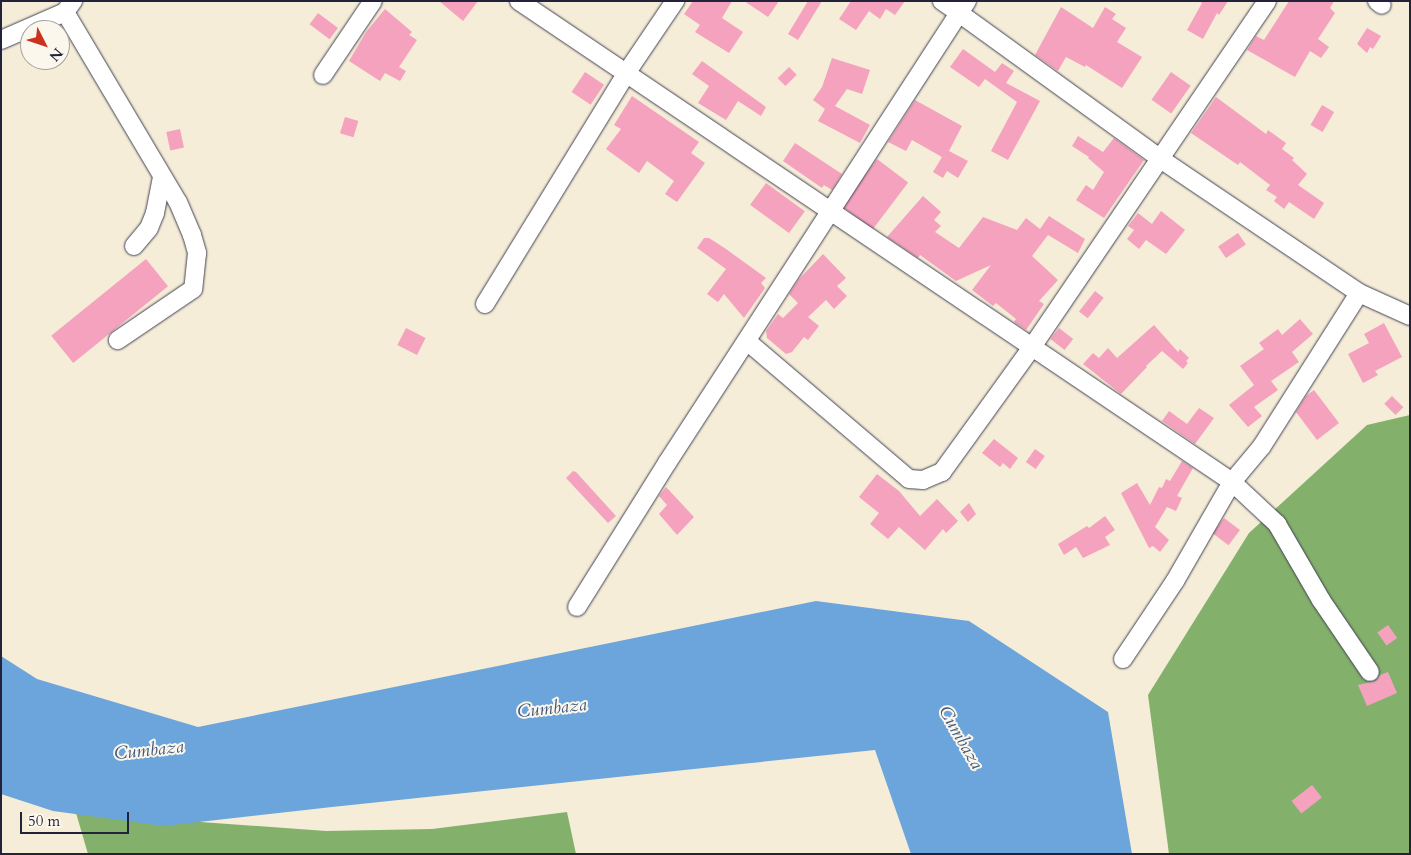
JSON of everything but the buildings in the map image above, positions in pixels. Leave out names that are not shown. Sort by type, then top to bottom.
[{"type":"street","points":[[322,75],[372,1]]},
{"type":"street","points":[[520,1],[628,72],[830,211],[1232,482],[1277,524],[1321,600],[1370,672]]},
{"type":"street","points":[[486,304],[628,72],[675,1]]},
{"type":"street","points":[[942,1],[963,7],[1159,158],[1359,293],[1410,316]]},
{"type":"street","points":[[748,342],[909,479],[923,480],[942,472],[1032,346],[1267,1]]},
{"type":"street","points":[[1,40],[69,7],[162,178],[178,202],[192,235],[196,253],[193,289],[118,340]]},
{"type":"street","points":[[577,607],[667,463],[748,342],[830,211],[963,7]]},
{"type":"street","points":[[134,246],[149,228],[155,213],[162,178]]},
{"type":"street","points":[[1122,659],[1175,581],[1232,482],[1262,446],[1359,293]]},
{"type":"green space","points":[[1410,415],[1410,854],[1169,854],[1148,695],[1249,533],[1367,425]]},
{"type":"green space","points":[[567,812],[576,854],[88,854],[76,813],[326,831],[432,829]]},
{"type":"water","name":"Cumbaza","points":[[816,601],[969,621],[1108,712],[1132,854],[911,854],[875,750],[164,826],[53,811],[1,794],[1,656],[37,679],[198,727]]}]
